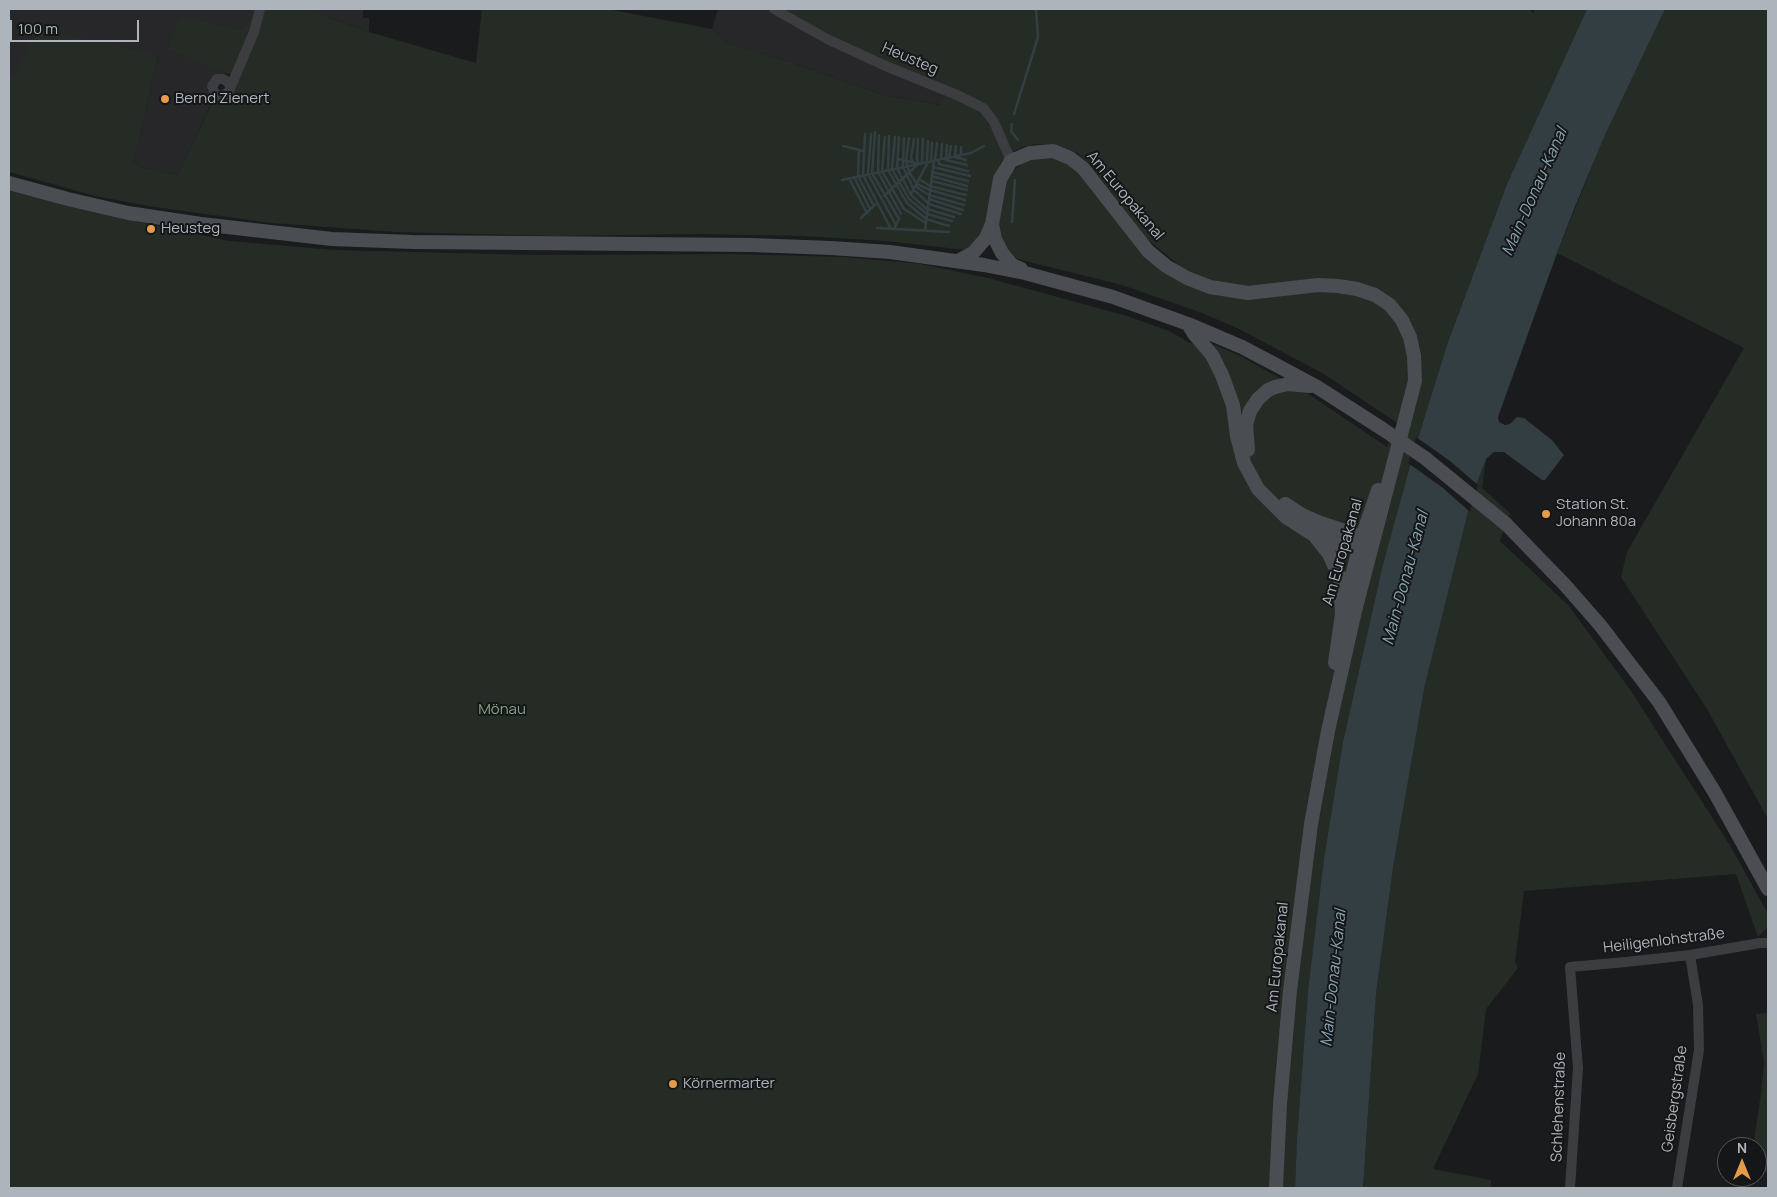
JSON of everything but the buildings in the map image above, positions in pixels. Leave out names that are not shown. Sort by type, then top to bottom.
[{"type":"main road","name":"Am Europakanal","points":[[1011,161],[1030,153],[1046,150],[1060,153],[1070,158],[1091,177],[1148,251],[1171,269],[1197,283],[1222,290],[1248,293],[1318,285],[1357,289],[1383,300],[1402,320],[1410,337],[1414,356],[1415,381],[1398,446],[1342,614],[1328,709],[1328,731]]},
{"type":"main road","points":[[958,261],[969,256],[986,238],[992,224],[1000,179],[1011,161]]},
{"type":"main road","points":[[9,183],[68,199],[128,212],[194,223],[332,239],[413,242],[751,245],[890,252],[958,261],[1025,273],[1113,297],[1188,324],[1242,347],[1317,387],[1382,428],[1424,458],[1506,524],[1565,585],[1639,675],[1683,740],[1715,793],[1768,889]]},
{"type":"main road","points":[[992,224],[995,239],[1002,253],[1012,265],[1023,270],[1025,273]]},
{"type":"main road","points":[[1188,324],[1212,355],[1222,374],[1233,405],[1237,436],[1244,463],[1258,489],[1286,517],[1314,535],[1338,544],[1367,543]]},
{"type":"main road","points":[[1317,387],[1288,384],[1268,390],[1258,399],[1250,410],[1246,425],[1250,456],[1260,478],[1271,492],[1286,505],[1302,515],[1367,543]]},
{"type":"main road","points":[[1314,535],[1329,554],[1340,578],[1342,614]]},
{"type":"main road","name":"Am Europakanal","points":[[1276,1188],[1280,1104],[1290,990],[1308,844],[1328,731],[1367,543]]},
{"type":"street","points":[[230,87],[254,32],[260,9]]},
{"type":"street","name":"Heusteg","points":[[774,9],[827,39],[957,94],[983,108],[994,122],[1011,161]]},
{"type":"street","name":"Heiligenlohstraße","points":[[1570,967],[1690,955],[1764,943],[1768,933]]},
{"type":"street","name":"Geisbergstraße","points":[[1677,1188],[1699,1050],[1698,1005],[1690,955]]},
{"type":"street","name":"Schlehenstraße","points":[[1570,967],[1578,1068],[1570,1188]]},
{"type":"shaded area","points":[[9,9],[260,9],[241,29],[181,18],[166,49],[229,73],[217,75],[208,84],[208,91],[214,98],[178,175],[141,167],[134,162],[158,55],[14,78],[9,73]]},
{"type":"shaded area","points":[[306,9],[363,9],[363,18],[369,18],[369,32]]},
{"type":"shaded area","points":[[718,9],[766,9],[945,94],[941,105],[883,95],[781,59],[725,43],[712,29]]},
{"type":"green space","name":"Mönau","points":[[260,9],[306,9],[369,32],[476,63],[482,9],[607,9],[712,29],[726,43],[781,59],[883,95],[940,105],[945,94],[766,9],[1529,9],[1533,13],[1535,9],[1587,9],[1507,184],[1448,342],[1382,568],[1343,742],[1324,858],[1308,990],[1295,1188],[9,1188],[9,190],[119,218],[230,241],[334,250],[541,255],[728,254],[845,257],[921,264],[988,278],[1127,316],[1169,331],[1190,343],[1206,341],[1238,355],[1304,391],[1387,447],[1397,423],[1324,374],[1239,329],[1202,313],[1122,285],[1021,260],[1010,255],[998,235],[1002,185],[1010,173],[1022,164],[1035,158],[1050,157],[1076,168],[1135,245],[1180,266],[1147,239],[1089,163],[1077,153],[1056,145],[1035,144],[1023,147],[1012,152],[1002,161],[996,173],[984,234],[966,250],[885,241],[803,236],[697,234],[555,236],[396,232],[272,223],[154,207],[95,196],[9,172],[9,73],[14,78],[38,29],[158,55],[134,162],[141,167],[178,175],[213,101],[227,100],[233,93],[239,78],[166,49],[180,17],[241,29]]},
{"type":"green space","points":[[1665,9],[1768,9],[1768,819],[1707,709],[1621,577],[1627,552],[1744,348],[1557,253],[1605,135]]},
{"type":"green space","points":[[1486,459],[1482,488],[1510,513],[1500,541],[1569,606],[1631,691],[1731,847],[1768,914],[1768,927],[1758,937],[1736,874],[1524,891],[1515,962],[1518,968],[1486,1009],[1478,1074],[1433,1169],[1491,1180],[1491,1188],[1363,1188],[1376,994],[1393,868],[1424,689],[1472,496]]},
{"type":"green space","points":[[1768,1013],[1768,1172],[1767,1137],[1754,1137],[1764,1062],[1756,1014]]},
{"type":"water","name":"Main-Donau-Kanal","points":[[1587,9],[1665,9],[1605,135],[1574,209],[1498,417],[1499,422],[1505,425],[1510,424],[1517,417],[1524,418],[1552,440],[1564,455],[1545,480],[1542,480],[1504,452],[1494,452],[1486,459],[1472,496],[1424,689],[1393,868],[1376,994],[1363,1188],[1295,1188],[1308,990],[1324,858],[1343,742],[1382,568],[1414,452],[1448,342],[1507,184]]},
{"type":"pier","points":[[1416,437],[1450,461],[1478,485],[1470,512],[1443,488],[1408,463]]},
{"type":"waterway","points":[[1014,114],[1038,37],[1036,9]]},
{"type":"waterway","points":[[1012,124],[1011,131],[1018,140]]},
{"type":"waterway","points":[[875,132],[872,173],[899,219]]},
{"type":"waterway","points":[[865,134],[863,175],[891,229]]},
{"type":"waterway","points":[[871,134],[868,174],[896,225]]},
{"type":"waterway","points":[[879,135],[878,172],[901,214]]},
{"type":"waterway","points":[[889,136],[888,170],[907,203],[926,219],[949,226]]},
{"type":"waterway","points":[[885,137],[882,171],[904,209],[926,223]]},
{"type":"waterway","points":[[895,137],[892,169],[909,199],[927,214],[952,221]]},
{"type":"waterway","points":[[899,137],[897,168],[911,195],[927,209],[954,217]]},
{"type":"waterway","points":[[904,138],[903,167],[914,190],[928,203]]},
{"type":"waterway","points":[[909,138],[906,161],[909,172],[917,184],[930,190],[965,200]]},
{"type":"waterway","points":[[913,162],[911,158],[914,139]]},
{"type":"waterway","points":[[918,139],[918,164]]},
{"type":"waterway","points":[[922,162],[923,139]]},
{"type":"waterway","points":[[927,162],[928,141]]},
{"type":"waterway","points":[[931,161],[932,143]]},
{"type":"waterway","points":[[935,160],[937,143]]},
{"type":"waterway","points":[[941,159],[942,144]]},
{"type":"waterway","points":[[947,145],[946,160],[967,165]]},
{"type":"waterway","points":[[843,146],[864,151]]},
{"type":"waterway","points":[[949,157],[951,146]]},
{"type":"waterway","points":[[955,156],[956,146]]},
{"type":"waterway","points":[[842,180],[971,153],[984,146]]},
{"type":"waterway","points":[[961,147],[961,155]]},
{"type":"waterway","points":[[859,150],[858,176],[874,206]]},
{"type":"waterway","points":[[955,157],[966,160]]},
{"type":"waterway","points":[[898,159],[915,163]]},
{"type":"waterway","points":[[938,160],[939,164],[968,171]]},
{"type":"waterway","points":[[925,231],[934,161]]},
{"type":"waterway","points":[[911,194],[928,162]]},
{"type":"waterway","points":[[884,196],[917,165]]},
{"type":"waterway","points":[[933,167],[970,176]]},
{"type":"waterway","points":[[932,172],[968,181]]},
{"type":"waterway","points":[[932,176],[967,186]]},
{"type":"waterway","points":[[854,177],[870,209]]},
{"type":"waterway","points":[[849,178],[867,213]]},
{"type":"waterway","points":[[919,179],[930,186],[966,195]]},
{"type":"waterway","points":[[1012,222],[1015,180]]},
{"type":"waterway","points":[[932,181],[967,190]]},
{"type":"waterway","points":[[915,186],[929,195],[964,205]]},
{"type":"waterway","points":[[929,199],[963,210]]},
{"type":"waterway","points":[[861,218],[877,203]]},
{"type":"waterway","points":[[929,204],[961,214]]},
{"type":"waterway","points":[[894,229],[899,219]]},
{"type":"waterway","points":[[877,228],[949,232]]},
{"type":"place","name":"Bernd Zienert","points":[[165,99]]},
{"type":"place","name":"Heusteg","points":[[151,229]]},
{"type":"place","name":"Station St. Johann 80a","points":[[1546,514]]},
{"type":"place","name":"Körnermarter","points":[[673,1084]]}]
